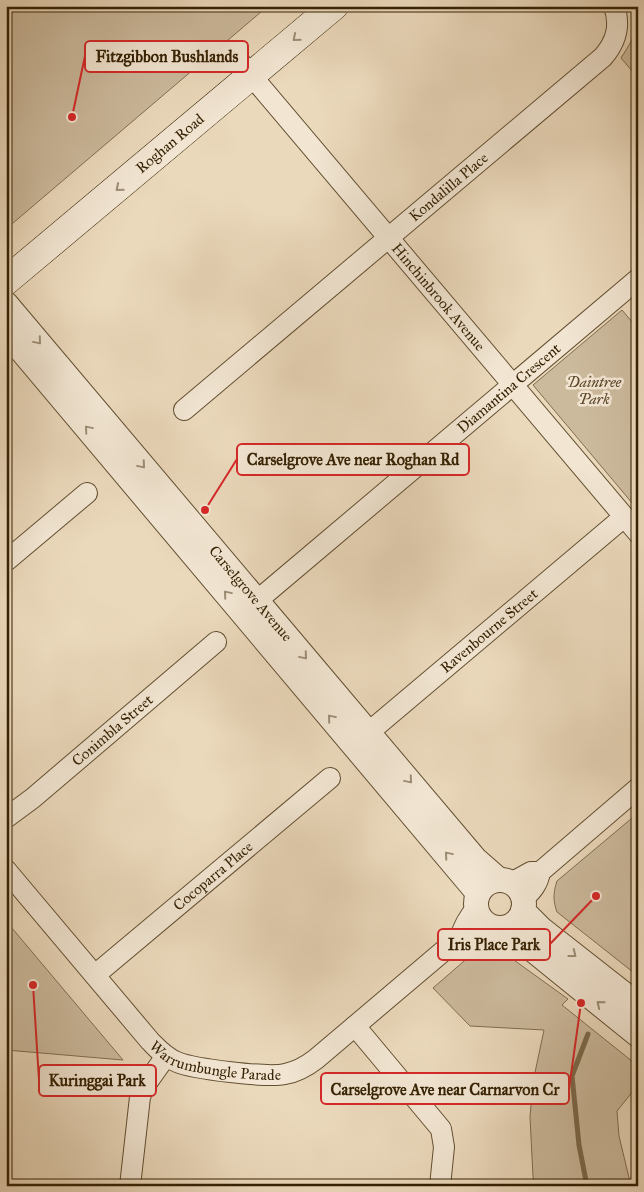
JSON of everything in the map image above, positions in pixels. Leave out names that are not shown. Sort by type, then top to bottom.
[{"type":"main road","name":"Roghan Road","points":[[6,281],[245,68],[305,6]]},
{"type":"main road","name":"Roghan Road","points":[[6,258],[245,68],[334,6]]},
{"type":"street","name":"Kondalilla Place","points":[[184,410],[603,56],[610,48],[617,34],[617,14],[614,6]]},
{"type":"street","name":"Hinchinbrook Avenue","points":[[245,68],[638,533]]},
{"type":"street","name":"Diamantina Crescent","points":[[249,606],[638,279]]},
{"type":"street","name":"Carselgrove Avenue","points":[[6,304],[249,606]]},
{"type":"street","name":"Carselgrove Avenue","points":[[6,332],[249,606],[362,739],[475,859],[514,893],[541,929],[638,1005]]},
{"type":"street","points":[[6,561],[87,493]]},
{"type":"street","name":"Ravenbourne Street","points":[[362,739],[624,517]]},
{"type":"street","name":"Conimbla Street","points":[[6,818],[33,798],[216,642]]},
{"type":"street","name":"Carselgrove Avenue","points":[[362,739],[486,914],[638,1034]]},
{"type":"street","name":"Cocoparra Place","points":[[95,975],[330,778]]},
{"type":"street","points":[[514,893],[487,884],[486,914],[516,922],[514,893],[531,872],[540,872],[638,788]]},
{"type":"street","name":"Warrumbungle Parade","points":[[6,870],[150,1041],[166,1056],[178,1063],[197,1067],[273,1075],[295,1071],[312,1062],[460,937],[471,936],[486,914]]},
{"type":"street","points":[[355,1026],[441,1129],[444,1147],[440,1186]]},
{"type":"street","points":[[130,1186],[140,1097],[144,1087],[166,1056]]},
{"type":"green space","points":[[6,6],[268,6],[6,229]]},
{"type":"green space","points":[[634,6],[638,6],[638,78],[621,58],[635,34],[637,20]]},
{"type":"green space","name":"Daintree Park","points":[[622,310],[638,329],[638,510],[533,385]]},
{"type":"green space","points":[[638,813],[638,976],[557,912],[554,897],[557,881]]},
{"type":"green space","points":[[6,921],[123,1060],[6,1050]]},
{"type":"green space","points":[[487,947],[500,950],[568,999],[562,1005],[638,1066],[638,1085],[617,1111],[619,1136],[631,1186],[535,1186],[530,1117],[533,1082],[544,1030],[470,1026],[433,988],[478,949]]},
{"type":"waterway","points":[[587,1186],[579,1145],[572,1076],[588,1034]]},
{"type":"place","name":"Fitzgibbon Bushlands","points":[[72,117]]},
{"type":"place","name":"Carselgrove Ave near Roghan Rd","points":[[205,510]]},
{"type":"place","name":"Iris Place Park","points":[[596,896]]},
{"type":"place","name":"Kuringgai Park","points":[[33,985]]},
{"type":"place","name":"Carselgrove Ave near Carnarvon Cr","points":[[581,1003]]}]
